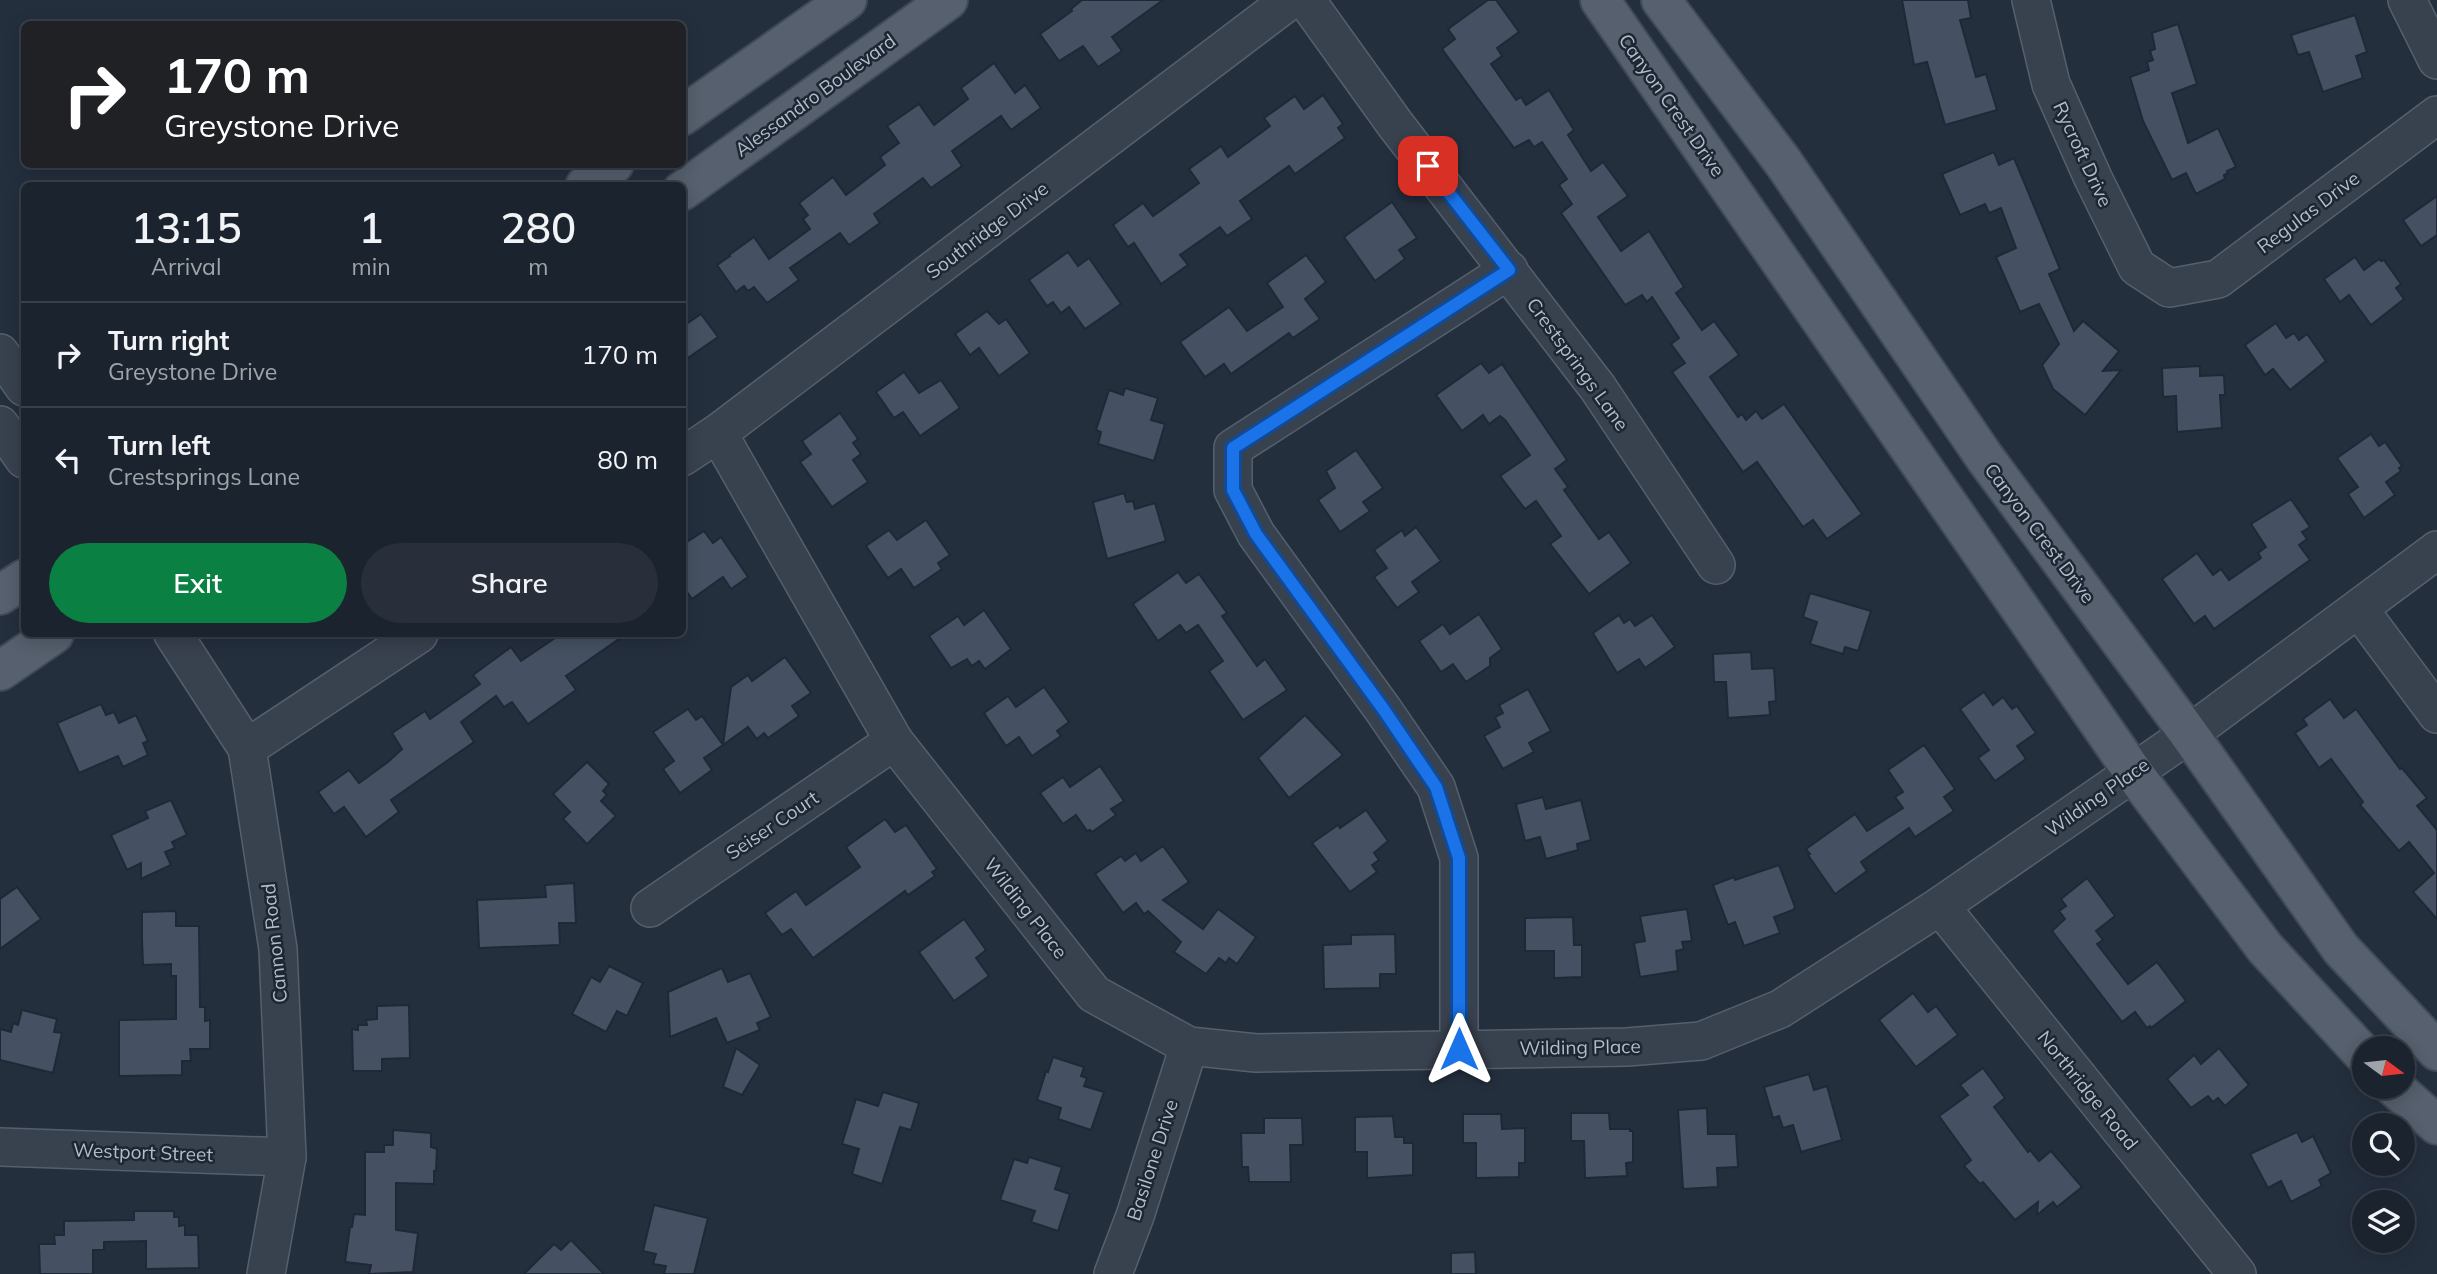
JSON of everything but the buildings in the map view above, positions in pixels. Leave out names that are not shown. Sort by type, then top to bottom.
[{"type":"main road","points":[[686,113],[847,0]]},
{"type":"main road","name":"Alessandro Boulevard","points":[[686,188],[948,0]]},
{"type":"main road","name":"Canyon Crest Drive","points":[[1600,0],[2133,772],[2265,948],[2352,1042]]},
{"type":"main road","name":"Canyon Crest Drive","points":[[1661,0],[1783,162],[1985,458],[2189,733],[2342,949],[2437,1051]]},
{"type":"main road","points":[[590,182],[609,168]]},
{"type":"main road","points":[[0,595],[21,581]]},
{"type":"main road","points":[[0,671],[50,637]]},
{"type":"main road","points":[[2408,1099],[2437,1125]]},
{"type":"street","name":"Southridge Drive","points":[[686,454],[718,433],[1290,0]]},
{"type":"street","name":"Crestsprings Lane","points":[[1306,0],[1395,124],[1598,387],[1716,565]]},
{"type":"street","name":"Rycroft Drive","points":[[2031,0],[2051,84],[2093,178],[2137,267],[2169,288]]},
{"type":"street","points":[[2407,0],[2437,60]]},
{"type":"street","name":"Regulas Drive","points":[[2169,288],[2218,279],[2437,115]]},
{"type":"street","points":[[1459,1049],[1459,858],[1436,787],[1384,710],[1256,534],[1233,490],[1233,448],[1509,270]]},
{"type":"street","points":[[0,353],[21,383]]},
{"type":"street","points":[[0,425],[21,455]]},
{"type":"street","name":"Wilding Place","points":[[718,433],[894,741],[1094,994],[1189,1046],[1256,1054],[1627,1047],[1701,1041],[1780,1009],[1940,905],[2189,733],[2437,550]]},
{"type":"street","points":[[2359,609],[2437,714]]},
{"type":"street","name":"Cannon Road","points":[[175,637],[247,748],[278,949],[287,1157],[266,1274]]},
{"type":"street","points":[[247,748],[414,637]]},
{"type":"street","name":"Seiser Court","points":[[650,908],[894,741]]},
{"type":"street","name":"Northridge Road","points":[[1940,905],[2237,1274]]},
{"type":"street","name":"Basilone Drive","points":[[1113,1274],[1135,1216],[1189,1046]]},
{"type":"street","name":"Westport Street","points":[[0,1147],[287,1157]]},
{"type":"route","points":[[1428,166],[1509,270],[1233,448],[1233,490],[1256,534],[1384,710],[1436,787],[1459,858],[1459,1049]]}]
